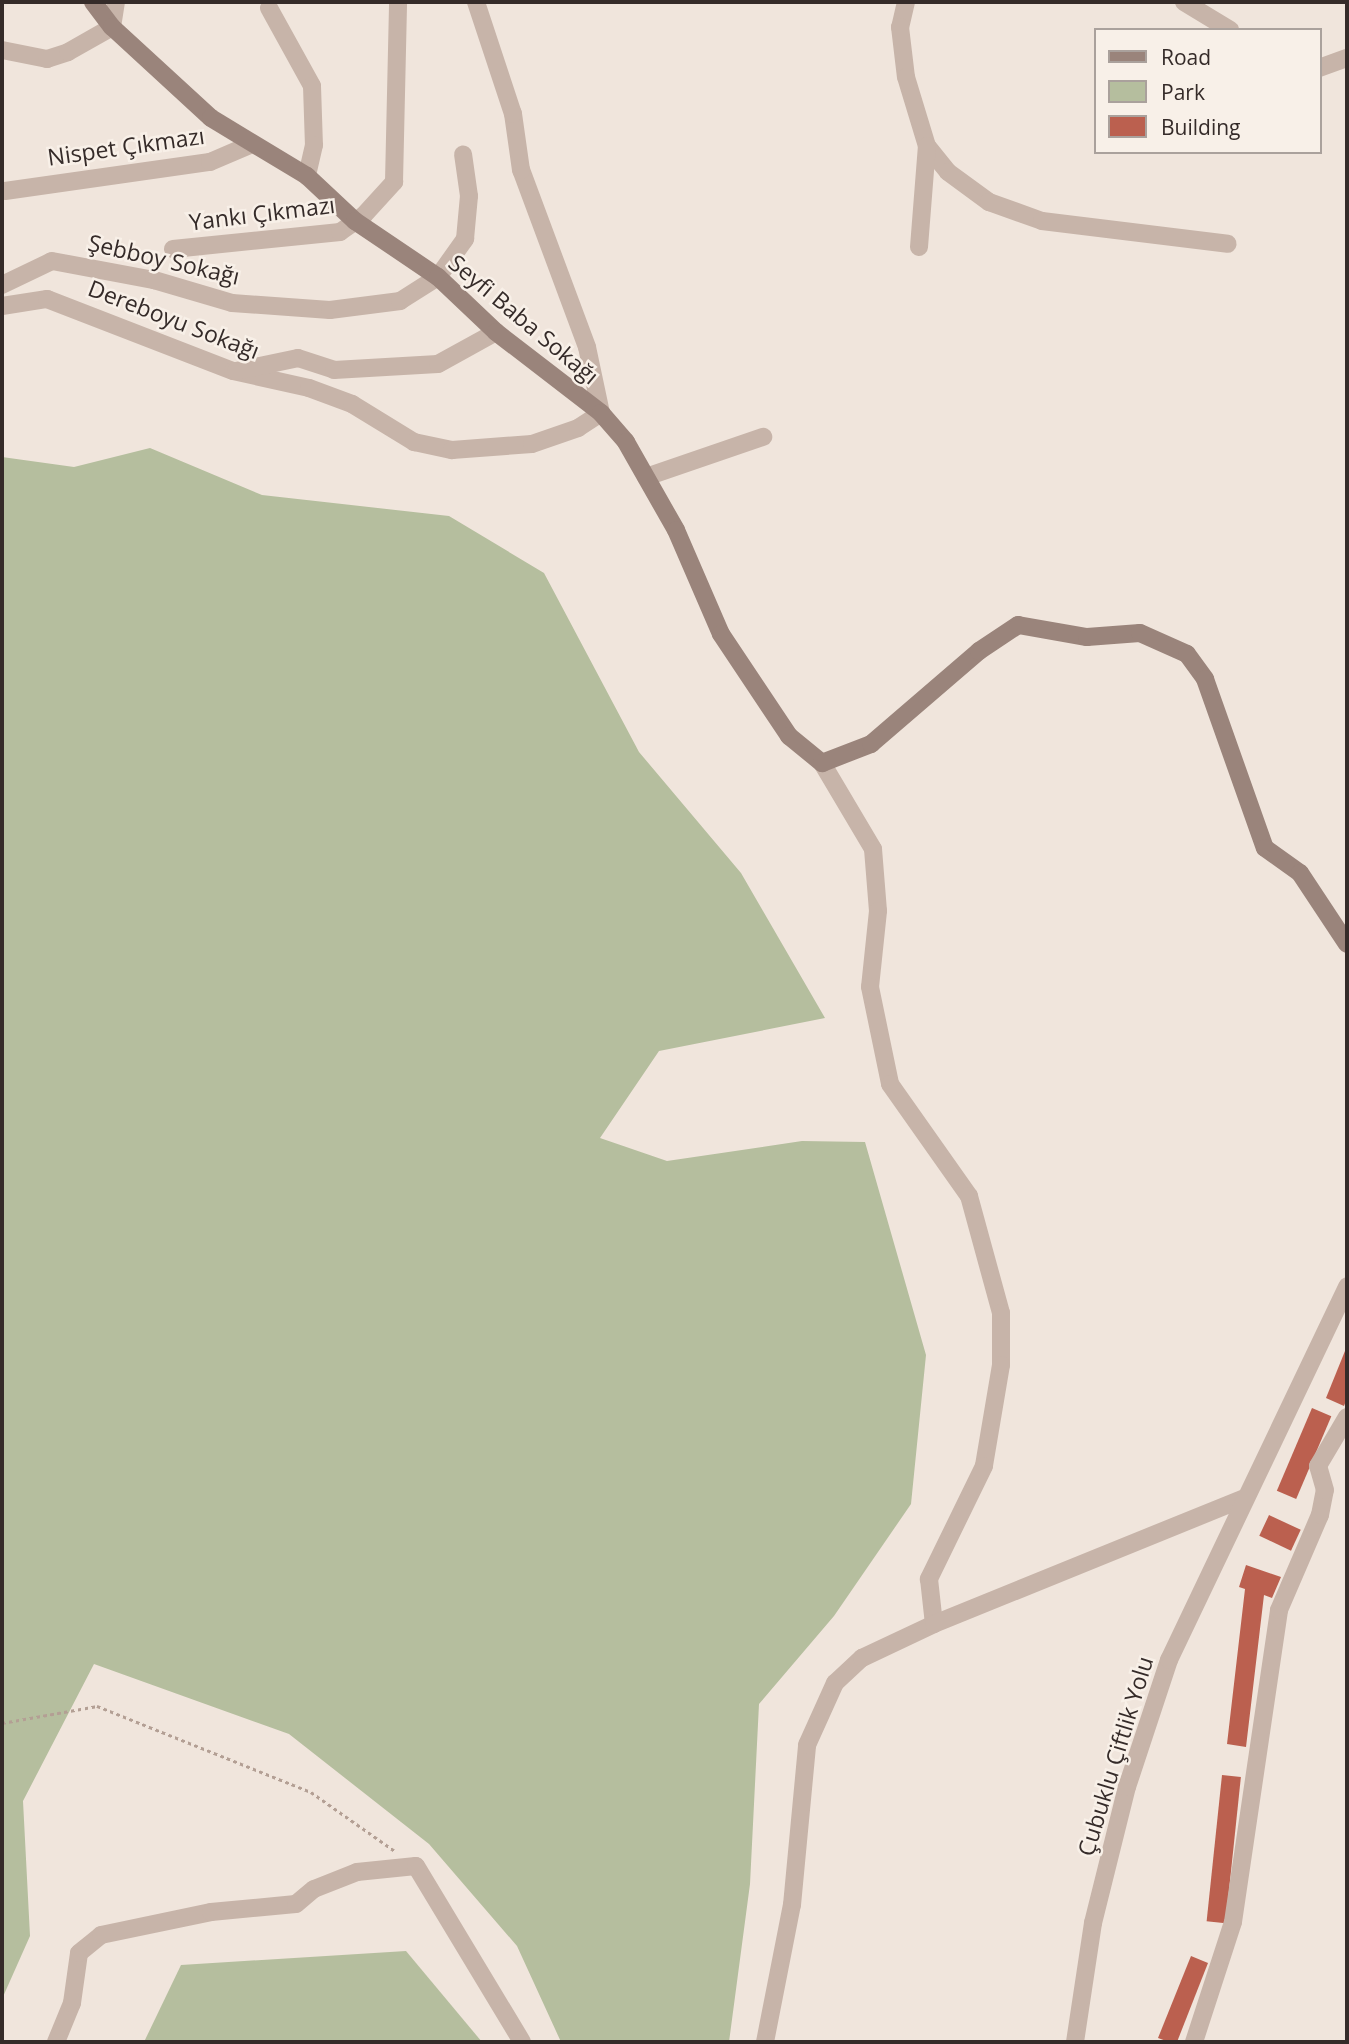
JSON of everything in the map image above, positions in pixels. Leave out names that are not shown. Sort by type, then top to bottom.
[{"type":"street","name":"Seyfi Baba Sokağı","points":[[93,2],[112,27],[211,118],[307,176],[355,221],[438,277],[496,332],[601,412],[646,477],[722,634],[789,736],[822,763]]},
{"type":"street","points":[[2,50],[47,59],[112,27],[116,2]]},
{"type":"street","points":[[355,221],[394,183],[398,2]]},
{"type":"street","points":[[476,2],[513,114],[522,170],[587,346],[601,412]]},
{"type":"street","points":[[906,2],[900,27],[906,77],[927,146],[919,247]]},
{"type":"street","points":[[1184,2],[1227,28]]},
{"type":"street","points":[[269,8],[312,86],[314,145],[307,176]]},
{"type":"street","points":[[1321,67],[1343,61]]},
{"type":"street","name":"Nispet Çıkmazı","points":[[5,191],[210,162],[252,144]]},
{"type":"street","points":[[927,146],[948,172],[989,202],[1042,221],[1228,244]]},
{"type":"street","points":[[438,277],[465,239],[470,196],[463,154]]},
{"type":"street","name":"Yankı Çıkmazı","points":[[173,249],[340,232],[355,221]]},
{"type":"street","name":"Şebboy Sokağı","points":[[2,285],[52,261],[154,280],[232,303],[330,310],[400,301],[438,277]]},
{"type":"street","name":"Dereboyu Sokağı","points":[[2,306],[47,299],[233,371],[309,388],[352,404],[414,442],[452,450],[532,444],[578,428],[601,412]]},
{"type":"street","points":[[233,371],[298,358],[334,370],[439,364],[496,332]]},
{"type":"street","points":[[646,477],[763,437]]},
{"type":"street","points":[[934,1624],[929,1579],[984,1466],[1001,1365],[1000,1313],[970,1196],[890,1084],[870,987],[878,911],[873,849],[822,763],[871,744],[979,651],[1018,625],[1087,636],[1140,633],[1187,654],[1205,679],[1265,848],[1300,873],[1347,944]]},
{"type":"street","name":"Çubuklu Çiftlik Yolu","points":[[1075,2042],[1093,1923],[1127,1787],[1169,1660],[1347,1286]]},
{"type":"street","points":[[1194,2042],[1233,1922],[1279,1610],[1320,1515],[1325,1490],[1318,1466],[1347,1417]]},
{"type":"street","points":[[765,2042],[792,1905],[812,1722],[847,1669],[934,1624],[1244,1498]]},
{"type":"street","points":[[56,2042],[72,2003],[79,1953],[101,1935],[211,1912],[296,1904],[314,1889],[357,1872],[416,1866],[522,2042]]},
{"type":"path","points":[[2,1723],[97,1706],[311,1791],[416,1866]]},
{"type":"green space","points":[[150,448],[262,495],[449,516],[544,573],[639,752],[741,873],[825,1018],[659,1051],[600,1138],[667,1161],[802,1141],[865,1142],[926,1355],[911,1504],[834,1616],[759,1704],[750,1884],[729,2042],[561,2042],[517,1946],[429,1844],[289,1734],[94,1664],[23,1801],[30,1936],[2,1999],[2,457],[74,467]]},
{"type":"green space","points":[[406,1951],[482,2042],[144,2042],[181,1965]]},
{"type":"building","points":[[1347,1346],[1347,1398],[1344,1406],[1326,1398]]},
{"type":"building","points":[[1312,1408],[1331,1416],[1296,1499],[1277,1491]]},
{"type":"building","points":[[1269,1515],[1301,1530],[1291,1551],[1259,1536]]},
{"type":"building","points":[[1246,1565],[1281,1577],[1272,1598],[1264,1595],[1246,1747],[1227,1744],[1245,1589],[1239,1587]]},
{"type":"building","points":[[1222,1775],[1241,1777],[1226,1923],[1207,1921]]},
{"type":"building","points":[[1191,1956],[1208,1963],[1177,2042],[1169,2042],[1158,2038]]}]
